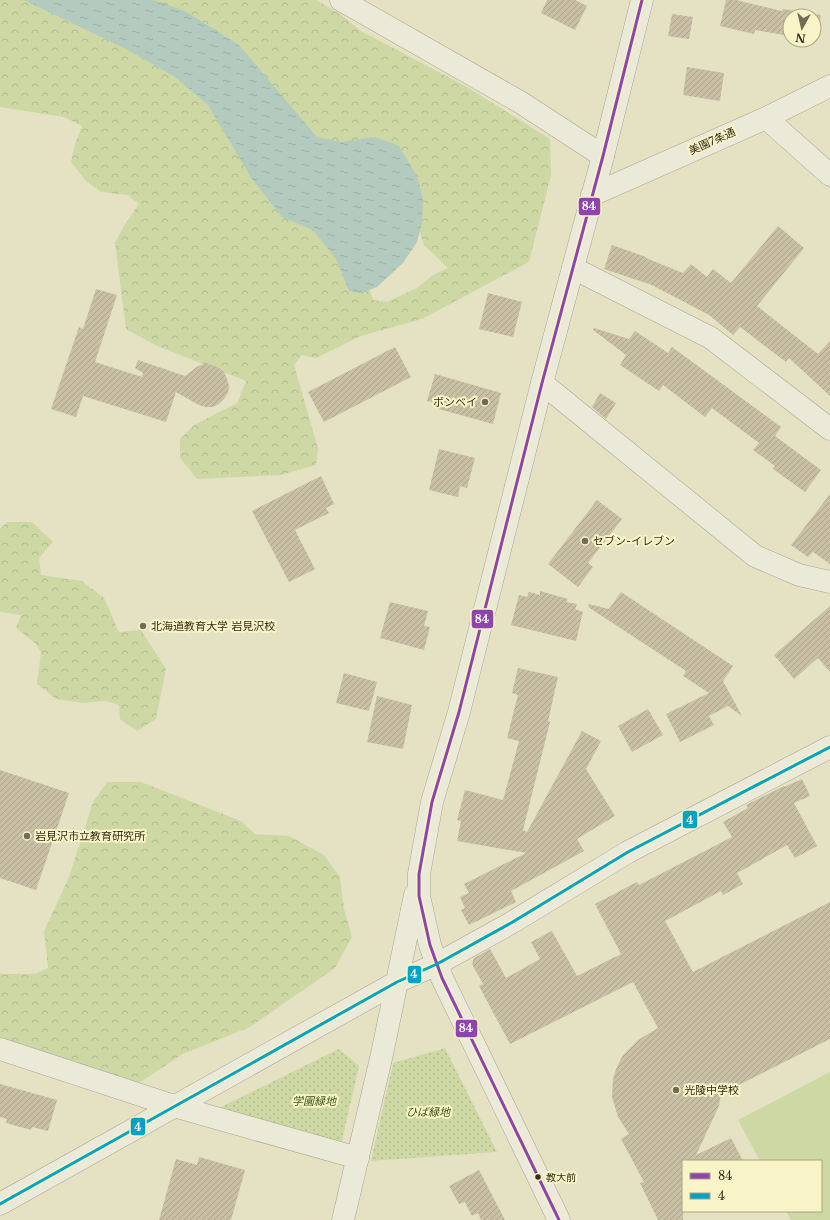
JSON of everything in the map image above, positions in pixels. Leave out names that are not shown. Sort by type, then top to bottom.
[{"type":"street","points":[[341,0],[520,102],[603,156]]},
{"type":"street","points":[[343,1220],[397,982],[432,802],[459,712],[542,383],[603,156],[642,0]]},
{"type":"street","name":"美園7条通","points":[[592,195],[766,118],[830,86]]},
{"type":"street","points":[[766,118],[830,175]]},
{"type":"street","points":[[573,268],[711,338],[830,429]]},
{"type":"street","points":[[542,383],[756,556],[799,575],[830,582]]},
{"type":"street","points":[[0,1204],[397,982],[437,964],[511,923],[628,852],[830,747]]},
{"type":"street","points":[[419,874],[419,896],[422,913],[430,945],[442,978],[559,1220]]},
{"type":"street","points":[[0,1049],[177,1106],[358,1158]]},
{"type":"green space","points":[[0,0],[78,0],[184,71],[367,281],[373,300],[387,302],[417,288],[433,275],[448,268],[424,245],[407,192],[339,148],[306,132],[117,0],[316,0],[340,14],[361,31],[467,87],[550,139],[551,175],[529,262],[422,319],[361,336],[316,358],[302,355],[294,365],[318,448],[316,465],[281,475],[197,479],[180,458],[180,439],[194,425],[237,403],[246,381],[155,345],[126,329],[115,243],[124,226],[139,204],[128,195],[101,192],[86,181],[71,162],[75,144],[82,126],[64,117],[0,107]]},
{"type":"green space","points":[[7,522],[32,522],[53,542],[39,558],[41,575],[82,581],[104,598],[119,632],[141,630],[166,669],[156,719],[137,731],[120,719],[119,705],[106,701],[82,703],[56,699],[37,684],[41,652],[36,644],[16,628],[21,615],[0,612],[0,529]]},
{"type":"green space","points":[[107,782],[141,782],[241,821],[255,834],[289,836],[324,855],[340,877],[344,909],[352,937],[335,968],[250,1027],[183,1054],[139,1083],[0,1038],[0,974],[35,974],[48,968],[44,931],[69,877],[93,802]]},
{"type":"green space","name":"ひば緑地","points":[[445,1048],[497,1152],[371,1161],[393,1063]]},
{"type":"green space","name":"学園緑地","points":[[339,1049],[359,1066],[341,1145],[213,1111]]},
{"type":"green space","points":[[830,1072],[830,1220],[791,1220],[787,1212],[822,1212],[822,1160],[759,1160],[738,1120]]},
{"type":"water","points":[[24,0],[153,0],[185,11],[239,45],[317,137],[341,142],[375,137],[399,146],[417,176],[423,198],[422,223],[417,242],[403,263],[377,287],[361,293],[349,291],[336,259],[313,230],[282,217],[252,179],[208,105],[175,77],[126,49]]},
{"type":"building","points":[[547,0],[575,0],[587,6],[575,30],[541,13]]},
{"type":"building","points":[[726,0],[736,0],[782,11],[782,35],[755,30],[754,34],[720,26]]},
{"type":"building","points":[[672,14],[693,17],[689,39],[668,36]]},
{"type":"building","points":[[687,67],[724,73],[720,101],[683,95]]},
{"type":"building","points":[[778,226],[804,248],[757,306],[818,354],[830,341],[830,396],[789,358],[786,362],[740,327],[733,335],[709,315],[652,285],[604,269],[612,245],[646,257],[683,273],[691,264],[707,277],[713,269],[731,283]]},
{"type":"building","points":[[96,289],[117,295],[95,362],[142,377],[143,373],[135,368],[138,360],[185,376],[198,366],[205,364],[212,365],[224,372],[227,379],[229,386],[228,393],[224,399],[213,407],[206,407],[199,405],[176,392],[166,422],[83,396],[76,417],[51,409],[79,327],[83,329]]},
{"type":"building","points":[[488,293],[522,302],[513,337],[479,329]]},
{"type":"building","points":[[594,328],[629,339],[635,331],[668,353],[672,347],[781,427],[775,436],[821,470],[805,492],[773,469],[775,466],[753,450],[759,443],[712,408],[705,417],[663,385],[659,391],[620,365],[626,355],[593,330]]},
{"type":"building","points":[[395,347],[411,377],[324,422],[308,392]]},
{"type":"building","points":[[435,374],[501,393],[493,424],[435,408],[436,403],[427,401]]},
{"type":"building","points":[[600,393],[616,403],[606,419],[592,407]]},
{"type":"building","points":[[439,449],[475,458],[467,488],[460,486],[458,497],[429,490]]},
{"type":"building","points":[[321,476],[334,504],[326,508],[329,513],[295,530],[315,569],[289,582],[252,511]]},
{"type":"building","points":[[830,494],[830,564],[813,552],[808,557],[791,545]]},
{"type":"building","name":"セブン-イレブン","points":[[597,500],[622,519],[588,563],[593,567],[578,587],[548,564]]},
{"type":"building","points":[[540,591],[568,599],[566,602],[577,604],[575,609],[583,612],[576,641],[511,625],[519,595],[527,597],[529,592],[540,595]]},
{"type":"building","points":[[621,592],[733,666],[723,681],[742,716],[728,706],[709,716],[714,725],[680,742],[666,714],[709,693],[683,676],[686,671],[588,607],[589,604],[609,609]]},
{"type":"building","points":[[390,602],[428,611],[424,626],[430,627],[424,650],[380,638]]},
{"type":"building","points":[[830,606],[830,672],[818,658],[794,679],[774,655]]},
{"type":"building","points":[[518,668],[558,677],[548,721],[550,722],[523,830],[527,832],[582,731],[601,741],[586,769],[615,816],[577,839],[584,851],[511,891],[516,902],[469,925],[461,910],[465,908],[460,897],[469,893],[464,884],[526,853],[457,841],[461,821],[457,820],[465,790],[503,800],[519,741],[507,738],[518,695],[512,693]]},
{"type":"building","points":[[344,673],[377,682],[369,711],[336,703]]},
{"type":"building","points":[[377,696],[412,705],[403,749],[367,742]]},
{"type":"building","points":[[648,709],[663,735],[632,752],[618,726]]},
{"type":"building","name":"岩見沢市立教育研究所","points":[[0,770],[69,793],[36,890],[0,878]]},
{"type":"building","points":[[802,779],[810,796],[794,803],[817,846],[795,858],[787,845],[737,873],[743,884],[723,895],[721,891],[665,921],[693,972],[830,902],[830,1039],[721,1094],[719,1106],[696,1155],[731,1138],[742,1160],[682,1160],[683,1220],[658,1220],[640,1183],[644,1182],[621,1139],[629,1134],[618,1117],[612,1097],[613,1079],[623,1055],[638,1040],[658,1028],[633,982],[510,1044],[479,986],[483,984],[472,964],[474,958],[490,949],[506,978],[540,959],[531,942],[552,931],[577,976],[621,954],[595,904],[637,882],[639,885],[732,837],[723,822],[748,808],[746,805]]},
{"type":"building","points":[[0,1084],[57,1100],[48,1131],[32,1127],[31,1130],[6,1123],[7,1119],[0,1117]]},
{"type":"building","points":[[199,1157],[245,1170],[231,1220],[159,1220],[176,1159],[197,1165]]},
{"type":"building","points":[[479,1170],[505,1220],[481,1220],[478,1213],[472,1216],[465,1202],[459,1204],[449,1186]]},
{"type":"transit line","name":"84","points":[[559,1220],[442,978],[430,945],[419,896],[419,874],[432,802],[459,712],[542,383],[603,156],[642,0]]},
{"type":"transit line","name":"4","points":[[0,1204],[397,982],[437,964],[511,923],[628,852],[830,747]]},
{"type":"place","name":"ボンベイ","points":[[485,402]]},
{"type":"place","name":"セブン-イレブン","points":[[585,541]]},
{"type":"place","name":"北海道教育大学 岩見沢校","points":[[143,626]]},
{"type":"place","name":"岩見沢市立教育研究所","points":[[27,836]]},
{"type":"place","name":"光陵中学校","points":[[676,1090]]},
{"type":"place","name":"教大前","points":[[538,1177]]}]
